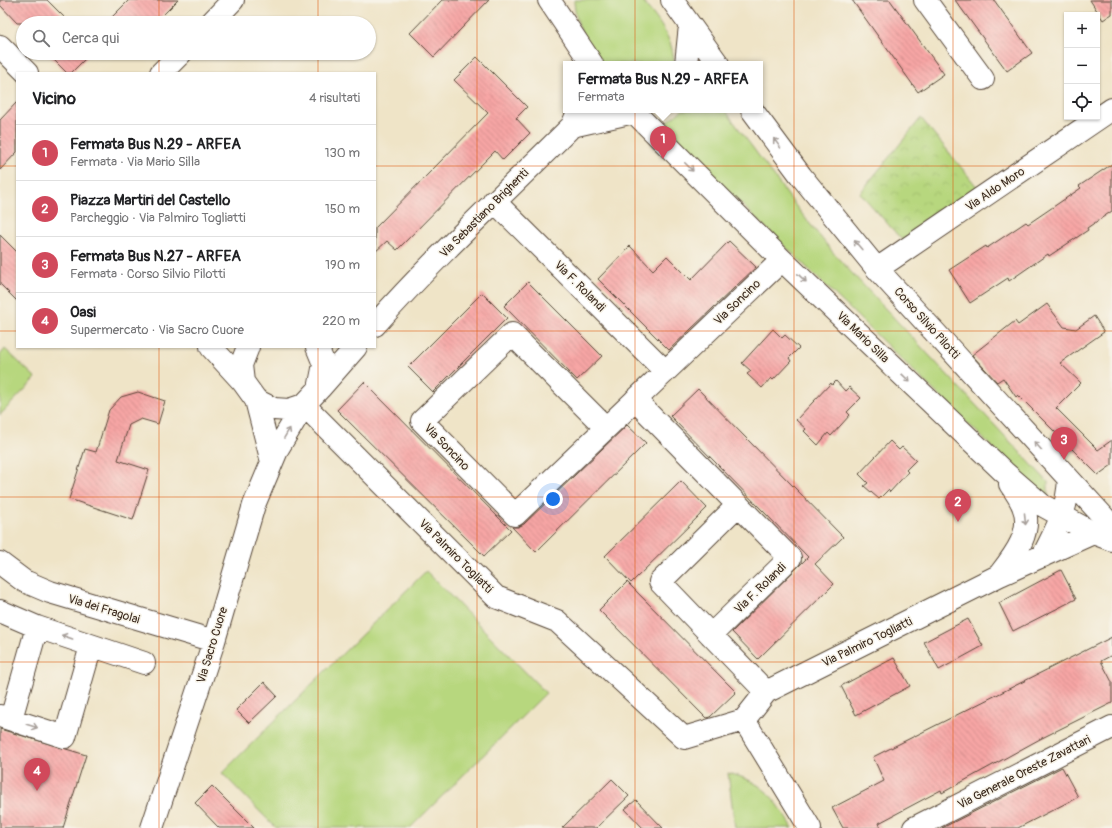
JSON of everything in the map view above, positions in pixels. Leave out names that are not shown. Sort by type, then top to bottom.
[{"type":"street","points":[[218,16],[233,0]]},
{"type":"street","points":[[549,0],[590,61]]},
{"type":"street","points":[[567,28],[569,0]]},
{"type":"street","points":[[925,0],[983,79]]},
{"type":"street","points":[[672,1],[716,61]]},
{"type":"street","points":[[686,61],[690,25]]},
{"type":"street","points":[[0,46],[26,72]]},
{"type":"street","points":[[161,72],[174,60]]},
{"type":"street","name":"Via Aldo Moro","points":[[877,269],[1112,110]]},
{"type":"street","points":[[576,118],[617,113]]},
{"type":"street","name":"Via Mario Silla","points":[[635,113],[782,260],[1004,472],[1042,505],[1063,516],[1106,533]]},
{"type":"street","name":"Corso Silvio Pilotti","points":[[754,113],[801,176],[877,269],[1069,479],[1106,533]]},
{"type":"street","name":"Via Sebastiano Brighenti","points":[[376,324],[396,301],[576,118]]},
{"type":"street","name":"Via F. Rolandi","points":[[494,201],[665,371]]},
{"type":"street","name":"Via Soncino","points":[[606,428],[512,334],[422,421],[515,515],[782,260]]},
{"type":"street","name":"Via Sebastiano Brighenti","points":[[376,307],[396,301]]},
{"type":"street","points":[[212,348],[243,382],[256,400],[272,462]]},
{"type":"street","points":[[243,382],[241,365],[248,348]]},
{"type":"street","points":[[317,348],[324,364],[319,389]]},
{"type":"street","points":[[319,389],[355,348]]},
{"type":"street","name":"Via Sacro Cuore","points":[[152,828],[214,641],[254,505],[278,448],[304,405],[319,389]]},
{"type":"street","points":[[256,400],[274,409],[289,410],[304,405]]},
{"type":"street","name":"Via F. Rolandi","points":[[636,400],[790,558],[711,635]]},
{"type":"street","name":"Via Palmiro Togliatti","points":[[304,405],[496,596],[557,621],[684,738],[744,720],[766,692],[1000,575],[1043,556],[1106,533]]},
{"type":"street","name":"Via Palmiro Togliatti","points":[[1000,575],[1020,546],[1026,526],[1024,507],[1004,472]]},
{"type":"street","points":[[1043,556],[1063,516],[1068,500],[1069,479]]},
{"type":"street","points":[[738,505],[660,582],[766,692]]},
{"type":"street","name":"Via dei Fragolai","points":[[0,563],[24,581],[50,592],[214,641]]},
{"type":"street","points":[[0,611],[38,627],[144,663]]},
{"type":"street","points":[[38,627],[5,718],[65,737],[91,646]]},
{"type":"street","points":[[744,720],[810,828]]},
{"type":"street","name":"Via Generale Oreste Zavattari","points":[[914,828],[1112,727]]},
{"type":"green space","points":[[574,0],[641,0],[664,29],[671,46],[674,61],[600,61],[591,50],[582,34]]},
{"type":"green space","points":[[678,113],[727,113],[798,209],[835,255],[1048,482],[1048,501],[667,132],[666,123]]},
{"type":"green space","points":[[921,118],[978,188],[904,242],[860,193]]},
{"type":"green space","points":[[5,349],[36,378],[0,415],[0,355]]},
{"type":"green space","points":[[426,571],[546,693],[410,828],[276,828],[222,773]]},
{"type":"green space","points":[[728,773],[751,781],[767,792],[774,799],[793,828],[735,828]]},
{"type":"building","points":[[0,0],[47,0],[63,16],[16,16],[16,22],[0,5]]},
{"type":"building","points":[[129,0],[178,0],[162,16],[113,16]]},
{"type":"building","points":[[442,0],[489,0],[434,57],[410,33]]},
{"type":"building","points":[[852,0],[890,0],[944,74],[918,92]]},
{"type":"building","points":[[955,0],[994,0],[1032,53],[1007,71]]},
{"type":"building","points":[[1090,0],[1112,0],[1112,14],[1103,20],[1100,12],[1098,12]]},
{"type":"building","points":[[477,57],[527,107],[516,118],[530,133],[503,160],[495,151],[397,250],[387,241],[376,251],[376,227],[488,113],[454,80]]},
{"type":"building","points":[[54,60],[84,60],[72,72],[66,72]]},
{"type":"building","points":[[16,103],[16,153],[0,170],[0,120]]},
{"type":"building","points":[[1112,164],[1112,211],[1087,228],[1088,230],[1049,256],[1048,254],[1009,281],[1008,278],[970,303],[949,270],[986,246],[987,248],[1026,222],[1028,224],[1081,188],[1079,186]]},
{"type":"building","points":[[0,235],[16,251],[16,300],[0,284]]},
{"type":"building","points":[[729,241],[756,267],[669,350],[598,279],[630,246],[653,270],[667,256],[691,280]]},
{"type":"building","points":[[528,282],[602,356],[577,380],[504,306]]},
{"type":"building","points":[[482,293],[507,318],[433,392],[408,367]]},
{"type":"building","points":[[1047,304],[1064,327],[1076,329],[1094,316],[1104,332],[1060,363],[1081,383],[1056,408],[1098,450],[1112,440],[1112,465],[1098,475],[1018,395],[1016,397],[1003,378],[997,382],[972,355],[1015,321],[1018,325]]},
{"type":"building","points":[[773,329],[782,338],[785,335],[799,348],[789,358],[791,361],[773,380],[771,378],[762,388],[747,374],[751,371],[742,363]]},
{"type":"building","points":[[836,381],[845,391],[849,387],[861,398],[847,412],[850,415],[831,436],[828,433],[818,445],[804,431],[806,429],[796,420],[831,383],[832,385]]},
{"type":"building","points":[[364,382],[511,530],[484,556],[337,410]]},
{"type":"building","points":[[698,389],[843,537],[815,564],[834,584],[758,659],[732,632],[808,557],[670,416]]},
{"type":"building","points":[[138,392],[165,401],[158,424],[141,419],[129,425],[118,460],[149,470],[133,520],[69,499],[85,449],[96,452],[109,410],[121,397]]},
{"type":"building","points":[[627,425],[646,443],[536,552],[512,527],[518,527],[524,524]]},
{"type":"building","points":[[890,441],[899,450],[902,447],[916,460],[906,470],[908,472],[890,492],[888,490],[879,499],[864,486],[868,483],[859,474]]},
{"type":"building","points":[[681,481],[707,508],[631,583],[605,556]]},
{"type":"building","points":[[1061,570],[1076,599],[1013,631],[999,603]]},
{"type":"building","points":[[627,582],[736,692],[710,717],[706,718],[599,610]]},
{"type":"building","points":[[968,619],[983,646],[939,670],[924,642]]},
{"type":"building","points":[[1112,637],[1112,655],[1101,661],[1112,682],[1112,703],[1040,739],[942,793],[941,790],[879,823],[881,828],[843,828],[832,808],[884,781],[873,757]]},
{"type":"building","points":[[894,658],[910,686],[856,715],[841,686]]},
{"type":"building","points":[[264,682],[277,696],[249,723],[236,710]]},
{"type":"building","points":[[0,729],[86,755],[63,828],[0,828]]},
{"type":"building","points":[[1062,767],[1078,797],[1018,828],[942,828]]},
{"type":"building","points":[[612,779],[629,796],[596,828],[562,828]]},
{"type":"building","points":[[212,786],[254,828],[219,828],[195,803]]},
{"type":"building","points":[[636,800],[663,828],[643,828],[625,809]]},
{"type":"place","name":"Fermata Bus N.29 - ARFEA","points":[[663,159]]},
{"type":"place","name":"Fermata Bus N.27 - ARFEA","points":[[1064,460]]},
{"type":"place","name":"Piazza Martiri del Castello","points":[[958,522]]},
{"type":"place","name":"Oasi","points":[[37,791]]}]
